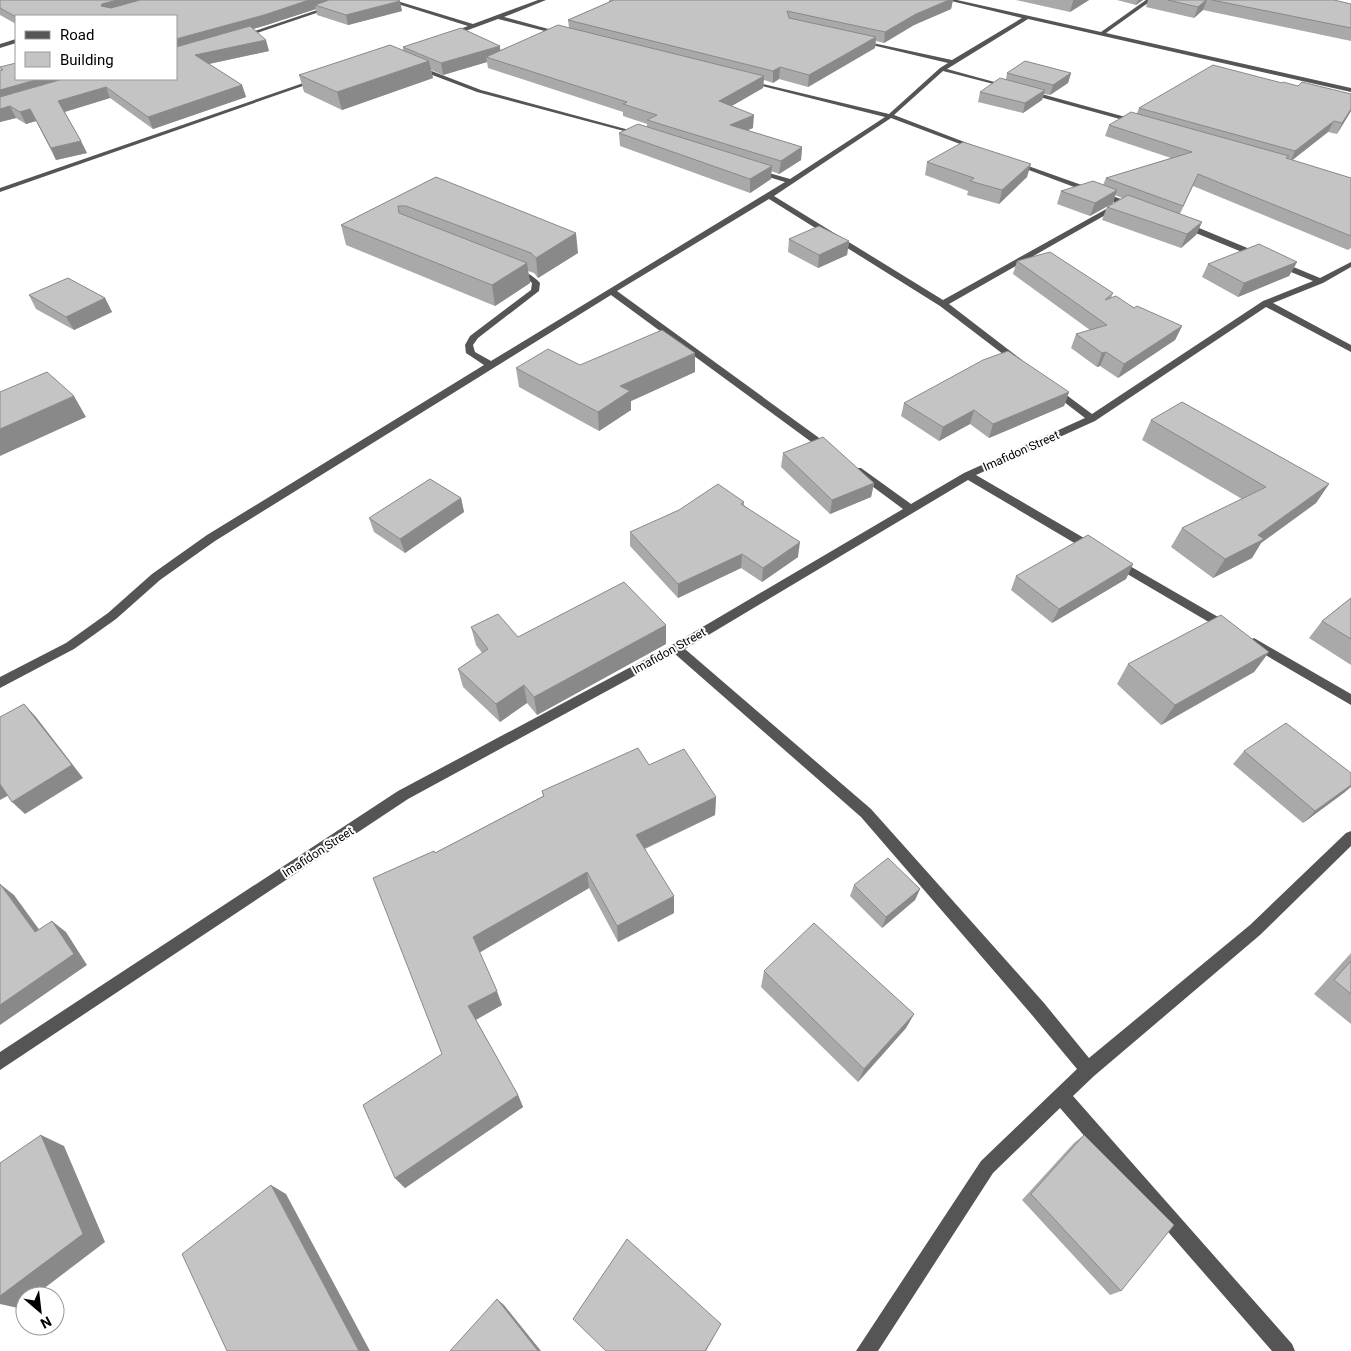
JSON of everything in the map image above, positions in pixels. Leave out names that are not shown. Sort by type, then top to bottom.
[{"type":"street","points":[[232,39],[352,0]]},
{"type":"street","points":[[388,0],[474,26]]},
{"type":"street","points":[[440,38],[543,0]]},
{"type":"street","points":[[950,0],[1351,90]]},
{"type":"street","points":[[1102,34],[1149,0]]},
{"type":"street","points":[[498,17],[573,36]]},
{"type":"street","points":[[0,683],[70,646],[112,616],[156,577],[211,538],[791,182],[890,116],[942,69],[1026,18]]},
{"type":"street","points":[[857,40],[953,62]]},
{"type":"street","points":[[0,46],[15,41]]},
{"type":"street","points":[[406,63],[480,91],[610,124],[648,136]]},
{"type":"street","points":[[942,69],[1145,124]]},
{"type":"street","points":[[0,190],[324,78]]},
{"type":"street","points":[[739,79],[890,116],[984,151]]},
{"type":"street","points":[[1012,161],[1141,210]]},
{"type":"street","points":[[744,167],[791,182]]},
{"type":"street","points":[[769,196],[943,304],[1029,370]]},
{"type":"street","points":[[943,304],[1123,203]]},
{"type":"street","points":[[1177,223],[1320,281]]},
{"type":"street","name":"Imafidon Street","points":[[0,1062],[403,795],[676,648],[909,508],[968,475],[1092,419],[1266,303],[1320,281],[1351,264]]},
{"type":"street","points":[[490,365],[471,353],[469,345],[474,336],[535,290],[536,283],[530,278],[504,267]]},
{"type":"street","points":[[611,291],[909,508]]},
{"type":"street","points":[[1266,303],[1351,349]]},
{"type":"street","points":[[1045,383],[1092,419]]},
{"type":"street","points":[[968,475],[1351,700]]},
{"type":"street","points":[[676,648],[866,813],[1038,1008],[1088,1070]]},
{"type":"street","points":[[866,1351],[987,1167],[1088,1070],[1255,930],[1351,837]]},
{"type":"street","points":[[1061,1096],[1286,1351]]},
{"type":"building","points":[[0,0],[117,0],[102,4],[101,6],[111,8],[140,0],[309,0],[264,15],[178,38],[178,15],[15,16],[0,8]]},
{"type":"building","points":[[329,0],[400,1],[346,15],[315,5]]},
{"type":"building","points":[[614,0],[949,0],[916,14],[885,32],[787,11],[789,18],[876,37],[809,75],[780,67],[773,71],[568,20]]},
{"type":"building","points":[[1168,0],[1206,0],[1198,7]]},
{"type":"building","points":[[1212,0],[1334,0],[1351,4],[1351,28]]},
{"type":"building","points":[[558,25],[764,76],[719,101],[754,115],[730,125],[802,147],[781,161],[647,120],[657,115],[623,104],[627,102],[486,57]]},
{"type":"building","points":[[250,26],[266,40],[195,55],[242,85],[148,117],[106,87],[58,101],[81,141],[51,148],[30,109],[20,112],[10,106],[0,109],[0,97],[60,80],[178,80],[178,46]]},
{"type":"building","points":[[461,28],[500,46],[441,63],[403,47]]},
{"type":"building","points":[[390,45],[429,61],[337,92],[299,75]]},
{"type":"building","points":[[1025,61],[1071,73],[1053,85],[1007,73]]},
{"type":"building","points":[[15,63],[15,80],[35,80],[0,90],[0,70],[3,70],[0,67]]},
{"type":"building","points":[[1213,65],[1282,83],[1298,86],[1302,82],[1351,94],[1351,109],[1342,123],[1334,121],[1295,151],[1139,108]]},
{"type":"building","points":[[1000,78],[1045,90],[1025,103],[980,92]]},
{"type":"building","points":[[1131,112],[1289,156],[1286,158],[1351,178],[1351,236],[1198,174],[1183,206],[1106,178],[1192,152],[1109,125]]},
{"type":"building","points":[[638,124],[772,166],[750,179],[619,133]]},
{"type":"building","points":[[963,142],[1031,164],[1002,190],[970,181],[974,178],[927,162]]},
{"type":"building","points":[[436,177],[576,233],[536,258],[531,253],[406,206],[398,206],[399,213],[527,263],[492,285],[341,225]]},
{"type":"building","points":[[1093,181],[1117,190],[1095,203],[1061,191]]},
{"type":"building","points":[[1128,195],[1202,222],[1187,234],[1107,207]]},
{"type":"building","points":[[819,226],[849,241],[819,255],[789,239]]},
{"type":"building","points":[[1259,244],[1297,262],[1244,283],[1208,264]]},
{"type":"building","points":[[1050,252],[1113,293],[1105,300],[1116,296],[1134,308],[1137,306],[1182,326],[1124,364],[1106,352],[1102,353],[1076,334],[1107,325],[1017,261]]},
{"type":"building","points":[[68,278],[105,298],[66,317],[29,295]]},
{"type":"building","points":[[662,330],[695,353],[620,386],[630,391],[598,412],[516,368],[548,349],[580,365]]},
{"type":"building","points":[[1008,351],[1069,392],[993,424],[974,410],[943,427],[904,403],[983,360]]},
{"type":"building","points":[[47,372],[74,396],[0,429],[0,392]]},
{"type":"building","points":[[1182,402],[1329,484],[1258,535],[1264,539],[1225,559],[1182,528],[1266,487],[1151,420]]},
{"type":"building","points":[[823,437],[874,483],[832,500],[783,453]]},
{"type":"building","points":[[430,479],[461,498],[400,539],[369,518]]},
{"type":"building","points":[[718,484],[744,502],[741,504],[800,542],[763,568],[742,554],[678,584],[630,532],[679,510]]},
{"type":"building","points":[[1088,535],[1133,564],[1059,609],[1016,576]]},
{"type":"building","points":[[624,582],[666,625],[534,697],[524,685],[496,704],[458,669],[488,649],[471,627],[498,614],[518,637]]},
{"type":"building","points":[[1351,598],[1351,639],[1322,621]]},
{"type":"building","points":[[1221,615],[1269,652],[1175,705],[1128,664]]},
{"type":"building","points":[[24,704],[72,765],[12,802],[0,784],[0,717]]},
{"type":"building","points":[[1286,723],[1351,773],[1351,785],[1315,811],[1244,751]]},
{"type":"building","points":[[638,748],[649,765],[684,749],[716,797],[636,835],[674,896],[617,926],[587,872],[473,937],[497,991],[468,1006],[518,1095],[395,1178],[363,1105],[442,1054],[373,878],[434,851],[435,853],[544,796],[542,791]]},
{"type":"building","points":[[888,858],[920,889],[886,917],[854,885]]},
{"type":"building","points":[[0,884],[35,932],[52,921],[74,954],[0,1005]]},
{"type":"building","points":[[814,923],[914,1014],[864,1069],[764,971]]},
{"type":"building","points":[[1351,961],[1351,994],[1334,980]]},
{"type":"building","points":[[41,1135],[83,1234],[0,1296],[0,1163]]},
{"type":"building","points":[[1084,1135],[1174,1225],[1121,1291],[1031,1194]]},
{"type":"building","points":[[271,1185],[359,1351],[227,1351],[182,1254]]},
{"type":"building","points":[[627,1239],[721,1324],[705,1351],[606,1351],[573,1319]]},
{"type":"building","points":[[497,1299],[538,1351],[450,1351]]}]
